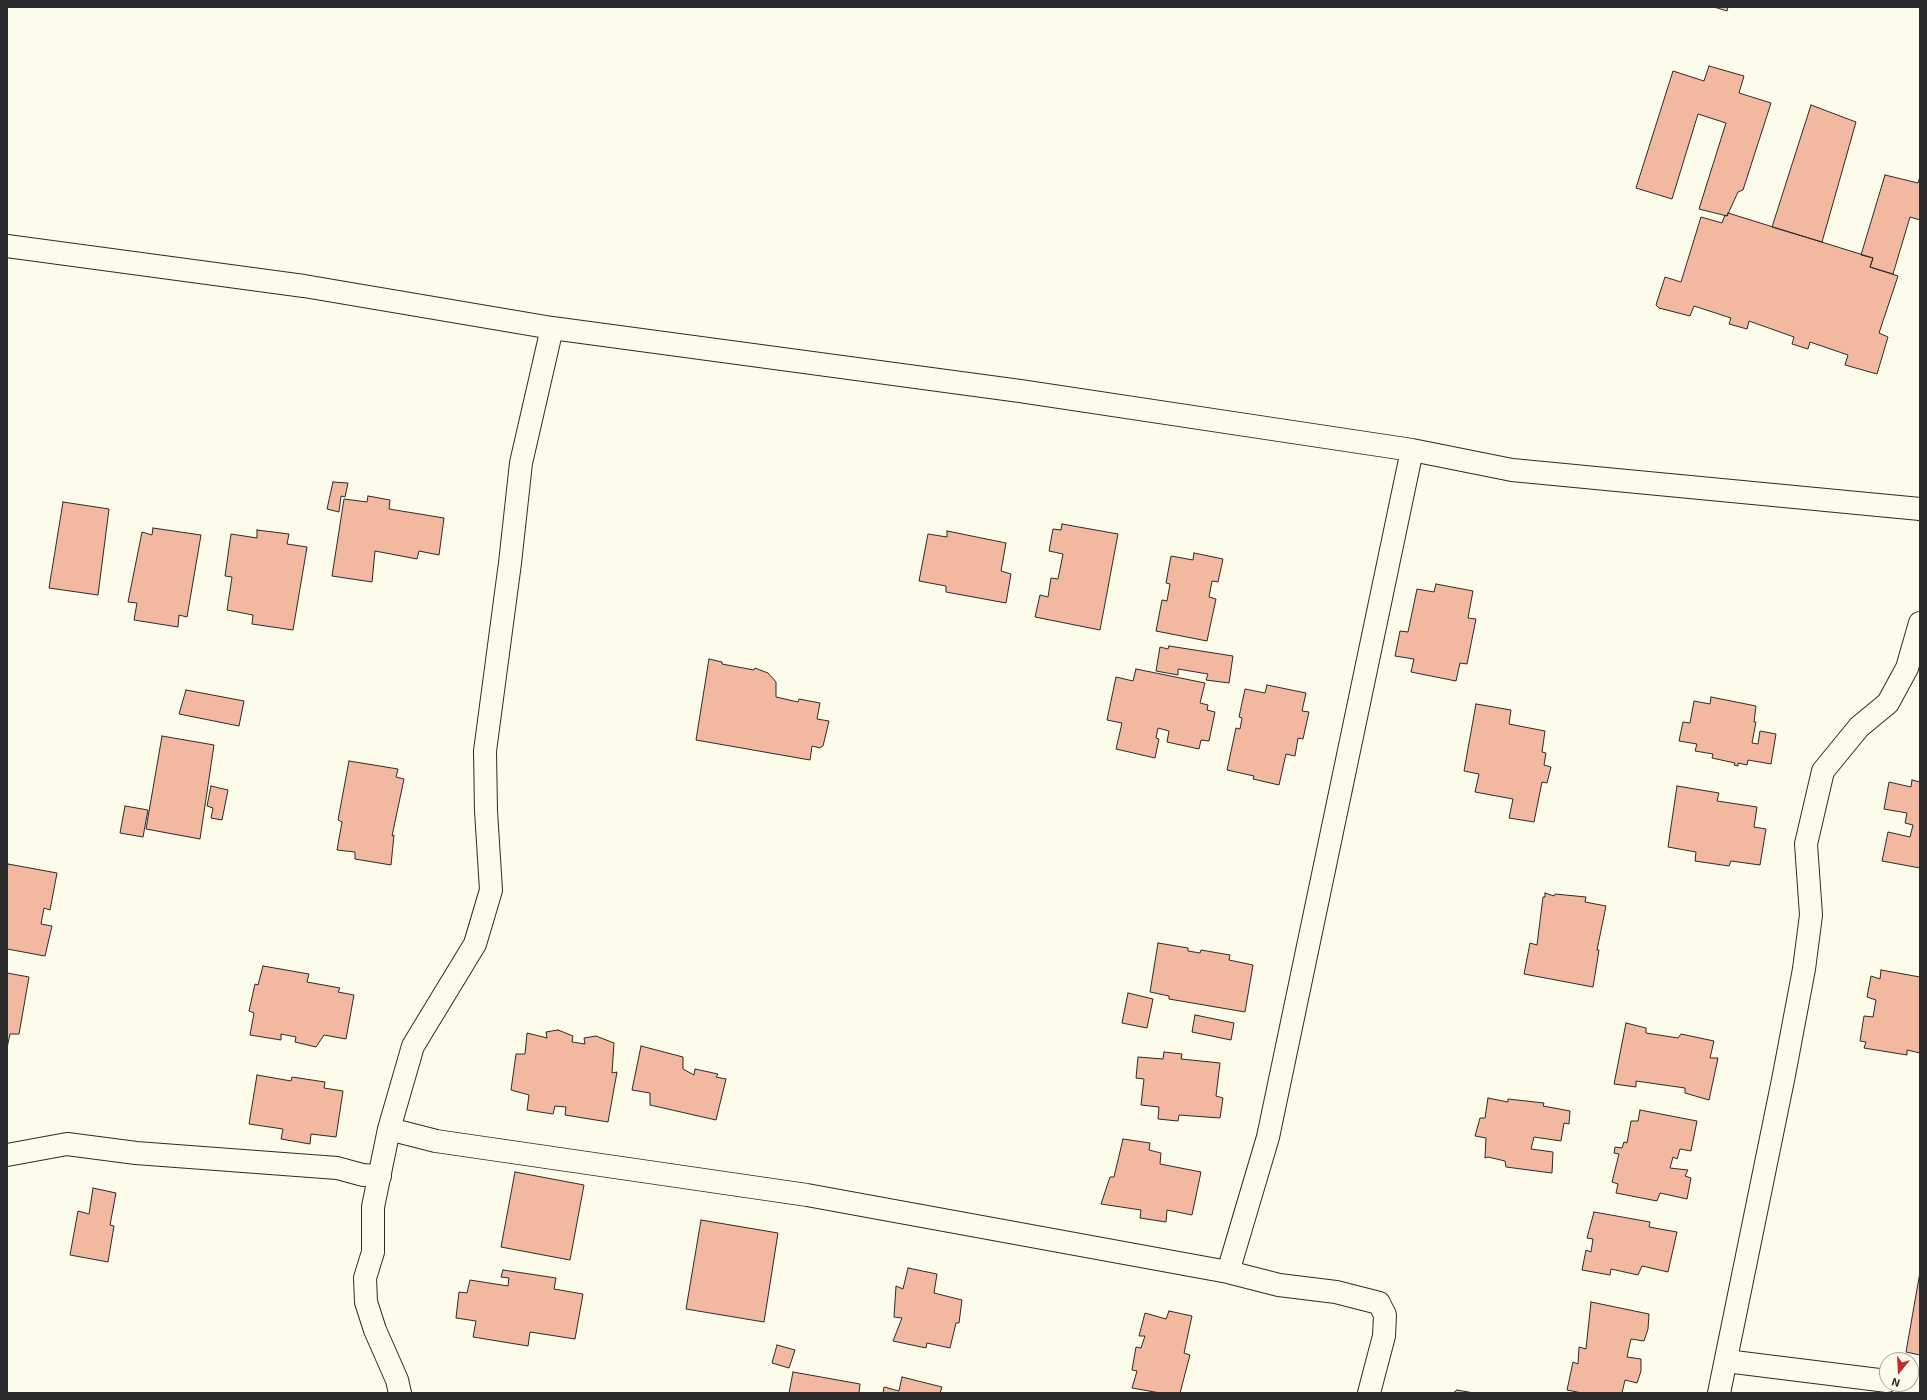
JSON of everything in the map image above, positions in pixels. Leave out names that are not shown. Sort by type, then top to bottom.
[{"type":"street","points":[[7,246],[304,286],[552,328],[1020,391],[1412,450],[1512,470],[1920,509]]},
{"type":"street","points":[[400,1393],[397,1380],[375,1330],[366,1302],[365,1278],[373,1252],[373,1207],[389,1129],[413,1046],[475,944],[491,890],[486,811],[485,751],[510,563],[521,463],[552,328]]},
{"type":"street","points":[[1228,1272],[1268,1137],[1276,1102],[1412,450]]},
{"type":"street","points":[[1719,1393],[1784,1075],[1804,969],[1811,915],[1806,844],[1823,771],[1859,727],[1888,703],[1907,668],[1920,623]]},
{"type":"street","points":[[389,1129],[436,1141],[807,1195],[1228,1272],[1279,1285],[1336,1292],[1379,1303],[1384,1315],[1384,1336],[1369,1393]]},
{"type":"street","points":[[7,1155],[67,1144],[136,1152],[337,1168],[380,1176]]},
{"type":"street","points":[[1726,1361],[1879,1380]]},
{"type":"building","points":[[1714,7],[1728,7],[1727,11]]},
{"type":"building","points":[[1709,66],[1744,76],[1739,93],[1771,103],[1743,190],[1738,192],[1727,216],[1699,209],[1726,123],[1698,114],[1672,199],[1636,188],[1673,71],[1704,81]]},
{"type":"building","points":[[1811,105],[1856,122],[1822,242],[1772,227]]},
{"type":"building","points":[[1885,175],[1918,183],[1920,176],[1920,220],[1910,217],[1893,274],[1870,267],[1873,258],[1861,255]]},
{"type":"building","points":[[1728,213],[1873,258],[1870,267],[1898,276],[1879,333],[1888,337],[1877,374],[1845,365],[1848,355],[1810,342],[1808,349],[1792,344],[1794,337],[1749,321],[1747,329],[1729,324],[1731,318],[1694,306],[1690,316],[1659,308],[1656,305],[1665,277],[1681,282],[1701,217],[1722,223],[1725,215],[1727,216]]},
{"type":"building","points":[[333,482],[348,483],[345,497],[341,496],[339,512],[327,509]]},
{"type":"building","points":[[368,496],[390,500],[389,509],[444,518],[439,555],[419,551],[417,559],[375,551],[372,582],[332,576],[344,499],[367,502]]},
{"type":"building","points":[[63,502],[109,509],[98,595],[49,588]]},
{"type":"building","points":[[1062,524],[1118,534],[1100,630],[1035,617],[1040,595],[1048,597],[1051,578],[1058,579],[1063,554],[1049,551],[1053,529],[1061,530]]},
{"type":"building","points":[[153,528],[201,535],[187,617],[179,615],[178,627],[134,620],[137,603],[128,602],[142,532],[152,535]]},
{"type":"building","points":[[257,530],[289,534],[287,544],[307,547],[293,630],[252,624],[253,615],[227,610],[232,577],[225,576],[231,534],[257,538]]},
{"type":"building","points":[[947,531],[1006,543],[1001,571],[1011,574],[1006,603],[946,592],[946,586],[919,581],[928,534],[947,537]]},
{"type":"building","points":[[1194,553],[1223,559],[1218,582],[1212,581],[1209,597],[1216,599],[1207,641],[1156,631],[1162,600],[1167,601],[1170,584],[1166,583],[1171,556],[1193,560]]},
{"type":"building","points":[[1436,584],[1473,591],[1468,618],[1476,619],[1467,664],[1460,663],[1456,681],[1411,672],[1414,659],[1395,656],[1400,631],[1408,632],[1417,589],[1434,592]]},
{"type":"building","points":[[1169,646],[1233,656],[1229,683],[1206,680],[1208,674],[1178,669],[1178,675],[1156,671],[1160,647],[1168,649]]},
{"type":"building","points":[[709,659],[722,662],[722,664],[754,670],[755,668],[768,673],[776,682],[776,697],[798,702],[799,699],[820,703],[817,719],[829,721],[823,746],[820,748],[812,746],[810,760],[696,740]]},
{"type":"building","points":[[1136,669],[1205,683],[1200,703],[1208,705],[1207,710],[1215,712],[1209,741],[1201,740],[1199,749],[1167,742],[1169,731],[1158,728],[1156,738],[1159,739],[1155,758],[1116,749],[1122,723],[1107,720],[1116,677],[1133,681]]},
{"type":"building","points":[[1267,685],[1306,693],[1302,711],[1309,712],[1303,739],[1298,738],[1295,756],[1286,754],[1279,785],[1253,779],[1254,776],[1227,770],[1236,728],[1240,729],[1242,718],[1239,717],[1245,689],[1265,693]]},
{"type":"building","points":[[186,690],[244,701],[239,726],[179,714]]},
{"type":"building","points":[[1711,697],[1756,706],[1754,722],[1756,722],[1752,743],[1758,744],[1760,731],[1776,734],[1771,764],[1748,760],[1747,765],[1738,763],[1738,766],[1734,765],[1735,763],[1712,758],[1713,754],[1695,751],[1697,744],[1679,741],[1683,722],[1690,723],[1694,701],[1710,704]]},
{"type":"building","points":[[1476,704],[1511,710],[1509,724],[1545,731],[1542,752],[1546,753],[1544,765],[1551,767],[1547,783],[1542,782],[1534,822],[1509,818],[1513,799],[1475,792],[1479,774],[1464,771]]},
{"type":"building","points":[[162,736],[214,745],[200,839],[146,829]]},
{"type":"building","points":[[349,761],[398,769],[396,777],[404,779],[392,836],[394,835],[391,865],[355,859],[355,852],[337,850],[342,822],[338,820]]},
{"type":"building","points":[[1912,780],[1920,782],[1920,868],[1882,861],[1888,832],[1910,837],[1913,825],[1905,823],[1907,813],[1884,809],[1889,782],[1911,787]]},
{"type":"building","points":[[211,786],[228,790],[222,820],[211,818],[213,808],[207,806]]},
{"type":"building","points":[[1677,786],[1719,793],[1717,801],[1757,807],[1754,827],[1766,829],[1760,865],[1731,861],[1729,866],[1695,861],[1696,852],[1668,847]]},
{"type":"building","points":[[125,806],[148,810],[143,837],[120,833]]},
{"type":"building","points":[[8,864],[57,873],[50,910],[44,908],[41,924],[52,926],[45,956],[7,949]]},
{"type":"building","points":[[1545,893],[1554,896],[1555,894],[1586,897],[1585,902],[1606,906],[1597,950],[1599,950],[1593,987],[1524,974],[1530,943],[1537,945],[1543,897],[1545,897]]},
{"type":"building","points":[[1158,943],[1188,948],[1188,951],[1200,953],[1201,950],[1230,955],[1229,960],[1253,965],[1245,1012],[1169,999],[1169,996],[1150,992]]},
{"type":"building","points":[[263,966],[309,974],[307,982],[340,988],[338,992],[354,995],[346,1039],[324,1035],[316,1047],[295,1042],[296,1037],[281,1034],[281,1040],[250,1035],[254,1013],[249,1011],[255,984],[258,985]]},
{"type":"building","points":[[1881,970],[1920,977],[1920,1053],[1907,1050],[1907,1055],[1864,1048],[1866,1042],[1860,1041],[1864,1016],[1873,1017],[1876,1000],[1867,997],[1871,976],[1880,979]]},
{"type":"building","points":[[7,973],[29,977],[19,1034],[10,1034],[7,1048]]},
{"type":"building","points":[[1128,993],[1153,999],[1147,1028],[1122,1023]]},
{"type":"building","points":[[1195,1015],[1234,1023],[1231,1040],[1192,1032]]},
{"type":"building","points":[[1626,1023],[1646,1028],[1646,1033],[1678,1038],[1681,1034],[1714,1041],[1710,1058],[1718,1058],[1709,1100],[1685,1093],[1685,1088],[1636,1081],[1636,1087],[1614,1084]]},
{"type":"building","points":[[558,1030],[573,1036],[572,1042],[585,1044],[584,1038],[596,1036],[614,1043],[612,1073],[617,1072],[608,1122],[565,1115],[566,1107],[555,1106],[553,1114],[527,1110],[529,1095],[511,1090],[516,1054],[525,1054],[527,1033],[547,1038],[546,1032]]},
{"type":"building","points":[[641,1046],[683,1057],[683,1069],[694,1075],[695,1069],[718,1074],[716,1077],[726,1079],[716,1120],[650,1105],[650,1093],[632,1090]]},
{"type":"building","points":[[1164,1052],[1182,1054],[1181,1059],[1220,1063],[1216,1096],[1223,1098],[1220,1118],[1179,1115],[1178,1121],[1158,1119],[1159,1107],[1141,1105],[1144,1079],[1136,1078],[1138,1057],[1163,1059]]},
{"type":"building","points":[[257,1075],[291,1081],[292,1077],[325,1082],[324,1088],[343,1091],[336,1137],[311,1134],[310,1144],[281,1139],[283,1129],[249,1124]]},
{"type":"building","points":[[1488,1098],[1508,1102],[1508,1099],[1544,1103],[1543,1106],[1570,1111],[1569,1124],[1564,1123],[1561,1141],[1534,1137],[1531,1149],[1553,1152],[1552,1173],[1506,1167],[1505,1161],[1488,1157],[1485,1158],[1486,1138],[1475,1136],[1480,1118],[1485,1118]]},
{"type":"building","points":[[1640,1110],[1697,1121],[1691,1151],[1680,1149],[1677,1159],[1673,1157],[1670,1168],[1688,1170],[1685,1176],[1691,1178],[1687,1199],[1660,1193],[1657,1201],[1616,1193],[1618,1184],[1612,1182],[1619,1154],[1614,1153],[1615,1147],[1622,1148],[1624,1142],[1627,1143],[1631,1121],[1638,1121]]},
{"type":"building","points":[[1123,1139],[1150,1143],[1149,1150],[1161,1153],[1160,1164],[1201,1172],[1192,1215],[1167,1210],[1166,1222],[1140,1218],[1141,1210],[1101,1204],[1110,1177],[1114,1177]]},
{"type":"building","points":[[515,1172],[584,1185],[570,1260],[501,1247]]},
{"type":"building","points":[[93,1188],[116,1193],[110,1225],[114,1226],[108,1262],[70,1255],[78,1211],[89,1214]]},
{"type":"building","points":[[1594,1212],[1650,1222],[1649,1227],[1677,1232],[1668,1272],[1642,1266],[1638,1275],[1611,1269],[1610,1275],[1582,1270],[1586,1250],[1591,1252],[1593,1239],[1587,1238]]},
{"type":"building","points":[[701,1220],[778,1233],[764,1322],[686,1309]]},
{"type":"building","points":[[908,1268],[937,1274],[934,1293],[962,1300],[959,1323],[956,1323],[950,1348],[927,1343],[926,1348],[893,1341],[902,1318],[894,1317],[896,1286],[903,1289]]},
{"type":"building","points":[[503,1270],[556,1278],[554,1289],[583,1294],[575,1339],[530,1332],[528,1346],[473,1337],[476,1321],[456,1318],[459,1292],[467,1293],[470,1280],[508,1286],[509,1278],[501,1277]]},
{"type":"building","points":[[1920,1272],[1920,1355],[1919,1352],[1906,1352]]},
{"type":"building","points":[[1591,1302],[1649,1314],[1648,1329],[1644,1341],[1631,1339],[1627,1357],[1641,1359],[1641,1371],[1637,1383],[1625,1380],[1622,1393],[1582,1393],[1567,1390],[1573,1362],[1578,1364],[1579,1347],[1586,1349]]},
{"type":"building","points":[[1169,1311],[1192,1316],[1184,1353],[1190,1355],[1180,1393],[1160,1393],[1132,1388],[1137,1371],[1132,1370],[1136,1347],[1141,1348],[1145,1336],[1139,1336],[1145,1313],[1166,1319]]},
{"type":"building","points":[[777,1345],[795,1350],[789,1368],[772,1363]]},
{"type":"building","points":[[793,1372],[860,1384],[859,1393],[789,1393]]},
{"type":"building","points":[[902,1377],[942,1387],[940,1393],[883,1393],[884,1387],[899,1391]]},
{"type":"building","points":[[1457,1390],[1474,1393],[1453,1393]]}]
